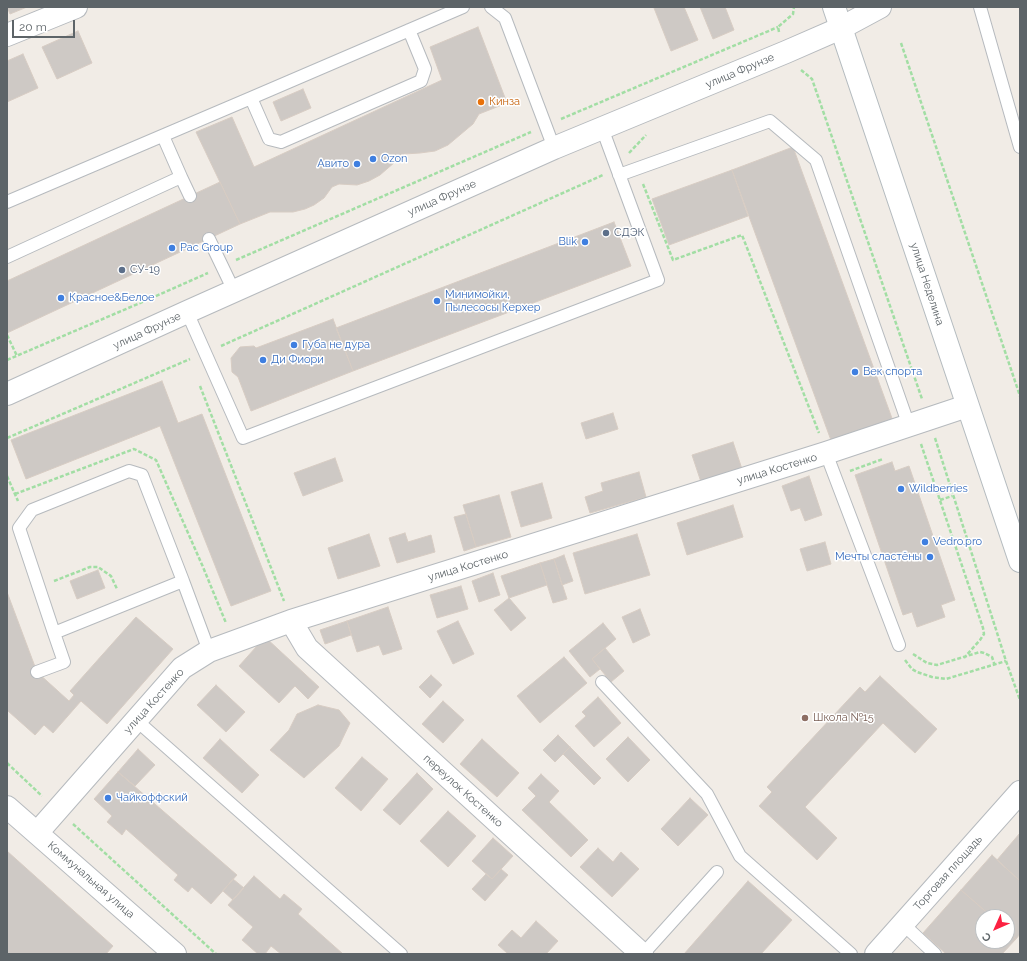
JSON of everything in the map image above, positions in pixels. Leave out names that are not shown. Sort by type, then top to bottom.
[{"type":"street","points":[[7,35],[76,7]]},
{"type":"street","name":"улица Неделина","points":[[834,7],[1020,561]]},
{"type":"street","name":"улица Фрунзе","points":[[7,394],[554,148],[841,28],[880,7]]},
{"type":"street","name":"улица Костенко","points":[[37,833],[182,668],[209,651],[291,622],[826,454],[967,406]]},
{"type":"street","name":"переулок Костенко","points":[[291,622],[307,648],[642,954]]},
{"type":"street","name":"Торговая площадь","points":[[876,954],[1020,792]]},
{"type":"street","name":"Коммунальная улица","points":[[7,807],[175,954]]},
{"type":"lane","points":[[7,202],[463,7]]},
{"type":"lane","points":[[491,7],[505,18],[554,148]]},
{"type":"lane","points":[[980,7],[1018,133],[1020,147]]},
{"type":"lane","points":[[251,98],[269,139],[281,142],[420,81],[425,69],[409,30]]},
{"type":"lane","points":[[618,172],[770,121],[816,160],[917,423]]},
{"type":"lane","points":[[187,312],[243,438],[658,280],[602,128]]},
{"type":"lane","points":[[163,136],[190,196]]},
{"type":"lane","points":[[7,257],[181,177]]},
{"type":"lane","points":[[209,239],[234,291]]},
{"type":"lane","points":[[826,454],[899,645]]},
{"type":"lane","points":[[37,672],[64,662],[19,528],[32,510],[129,471],[142,475],[209,651]]},
{"type":"lane","points":[[54,633],[183,581]]},
{"type":"lane","points":[[602,682],[707,794],[740,856],[851,954]]},
{"type":"lane","points":[[136,720],[401,954]]},
{"type":"lane","points":[[642,954],[717,872]]},
{"type":"lane","points":[[903,924],[936,954]]},
{"type":"path","points":[[7,360],[778,27],[793,14],[794,7]]},
{"type":"path","points":[[778,27],[789,59],[812,79],[917,423],[922,444],[983,628],[984,634],[964,658]]},
{"type":"path","points":[[901,43],[1020,396]]},
{"type":"path","points":[[7,438],[618,172],[644,136],[651,132]]},
{"type":"path","points":[[644,187],[673,260],[742,235],[826,454]]},
{"type":"path","points":[[7,335],[17,356]]},
{"type":"path","points":[[202,393],[291,622]]},
{"type":"path","points":[[917,423],[953,496],[1006,662],[1020,700]]},
{"type":"path","points":[[914,447],[922,444]]},
{"type":"path","points":[[835,477],[885,458]]},
{"type":"path","points":[[7,476],[25,519]]},
{"type":"path","points":[[940,500],[953,496]]},
{"type":"path","points":[[39,588],[90,567],[98,567],[111,576],[124,605]]},
{"type":"path","points":[[204,567],[234,642]]},
{"type":"path","points":[[899,645],[902,656],[912,669],[932,677],[946,679],[1006,662]]},
{"type":"path","points":[[899,645],[932,665],[946,663],[980,652],[992,657],[995,666]]},
{"type":"path","points":[[7,763],[216,954]]},
{"type":"building","points":[[7,7],[27,7],[10,14]]},
{"type":"building","points":[[684,7],[698,40],[671,51],[654,8]]},
{"type":"building","points":[[700,7],[725,7],[734,30],[713,39]]},
{"type":"building","points":[[478,27],[507,103],[479,114],[473,124],[448,145],[435,151],[404,154],[399,156],[395,162],[380,175],[369,181],[357,185],[339,184],[332,187],[324,198],[305,209],[293,212],[270,212],[240,224],[196,132],[232,117],[254,167],[442,80],[430,47]]},
{"type":"building","points":[[78,31],[92,63],[57,79],[42,47]]},
{"type":"building","points":[[23,54],[38,88],[7,102],[7,61]]},
{"type":"building","points":[[303,89],[311,108],[281,121],[273,102]]},
{"type":"building","points":[[793,147],[893,421],[832,443],[732,170]]},
{"type":"building","points":[[732,170],[748,216],[669,245],[652,199]]},
{"type":"building","points":[[220,182],[240,224],[7,333],[7,281]]},
{"type":"building","points":[[614,222],[631,266],[353,371],[336,328]]},
{"type":"building","points":[[333,319],[353,371],[251,411],[238,377],[232,372],[231,358],[240,347],[254,346],[256,348]]},
{"type":"building","points":[[162,381],[178,423],[202,414],[271,591],[231,606],[160,426],[26,479],[11,440]]},
{"type":"building","points":[[613,413],[618,429],[586,439],[581,423]]},
{"type":"building","points":[[733,442],[742,469],[701,482],[692,455]]},
{"type":"building","points":[[335,458],[343,481],[303,496],[294,473]]},
{"type":"building","points":[[892,462],[895,471],[909,466],[955,600],[941,605],[945,617],[917,627],[912,612],[903,615],[855,475]]},
{"type":"building","points":[[639,472],[646,497],[590,513],[585,497],[603,491],[601,483]]},
{"type":"building","points":[[809,476],[822,515],[805,521],[800,508],[791,511],[782,486]]},
{"type":"building","points":[[542,483],[552,518],[521,527],[511,492]]},
{"type":"building","points":[[499,495],[511,537],[476,547],[463,505]]},
{"type":"building","points":[[733,505],[743,537],[687,555],[677,523]]},
{"type":"building","points":[[466,514],[476,547],[464,551],[454,517]]},
{"type":"building","points":[[405,533],[408,542],[431,535],[435,552],[397,563],[389,538]]},
{"type":"building","points":[[369,534],[380,566],[338,579],[328,548]]},
{"type":"building","points":[[637,534],[650,575],[585,594],[573,553]]},
{"type":"building","points":[[825,542],[831,564],[807,571],[800,549]]},
{"type":"building","points":[[564,555],[573,581],[562,585],[554,559]]},
{"type":"building","points":[[554,559],[567,599],[553,603],[540,563]]},
{"type":"building","points":[[540,563],[547,585],[509,598],[501,576]]},
{"type":"building","points":[[98,570],[105,588],[77,599],[70,581]]},
{"type":"building","points":[[493,573],[500,595],[479,602],[472,581]]},
{"type":"building","points":[[461,586],[468,609],[437,618],[430,595]]},
{"type":"building","points":[[7,592],[37,672],[69,701],[74,695],[70,691],[136,617],[173,649],[107,724],[81,701],[53,733],[44,725],[35,735],[8,711],[7,708]]},
{"type":"building","points":[[509,598],[526,618],[511,631],[494,610]]},
{"type":"building","points":[[388,607],[402,649],[383,655],[379,645],[357,652],[347,621]]},
{"type":"building","points":[[640,609],[650,635],[633,643],[622,617]]},
{"type":"building","points":[[347,621],[351,635],[325,644],[320,630]]},
{"type":"building","points":[[458,621],[474,654],[453,664],[437,631]]},
{"type":"building","points":[[603,623],[616,639],[592,659],[600,669],[590,677],[569,651]]},
{"type":"building","points":[[265,637],[319,687],[308,699],[295,686],[279,703],[239,666]]},
{"type":"building","points":[[605,648],[624,671],[611,682],[592,659]]},
{"type":"building","points":[[564,657],[587,683],[540,723],[517,696]]},
{"type":"building","points":[[431,675],[442,685],[430,698],[419,687]]},
{"type":"building","points":[[880,676],[937,729],[915,753],[883,723],[805,807],[837,838],[817,860],[759,806],[772,792],[767,787],[860,687],[865,692]]},
{"type":"building","points":[[216,685],[245,712],[226,732],[197,705]]},
{"type":"building","points":[[598,697],[621,723],[594,747],[575,726],[586,716],[582,712]]},
{"type":"building","points":[[443,701],[464,720],[443,743],[422,724]]},
{"type":"building","points":[[318,705],[339,710],[350,723],[339,746],[304,778],[270,750],[289,730],[297,714]]},
{"type":"building","points":[[558,735],[570,747],[555,762],[543,750]]},
{"type":"building","points":[[628,737],[650,760],[628,782],[606,759]]},
{"type":"building","points":[[220,739],[259,775],[242,793],[203,758]]},
{"type":"building","points":[[482,739],[519,773],[497,797],[460,764]]},
{"type":"building","points":[[570,747],[601,778],[594,785],[563,754]]},
{"type":"building","points":[[138,749],[155,765],[135,786],[118,772]]},
{"type":"building","points":[[362,757],[388,779],[361,811],[335,788]]},
{"type":"building","points":[[118,772],[237,875],[211,904],[192,887],[188,892],[174,880],[178,875],[126,829],[122,835],[107,822],[112,816],[94,799]]},
{"type":"building","points":[[417,773],[433,789],[400,825],[383,810]]},
{"type":"building","points":[[541,774],[559,791],[549,802],[588,840],[571,857],[522,810],[536,796],[528,788]]},
{"type":"building","points":[[690,798],[708,815],[678,846],[661,829]]},
{"type":"building","points":[[448,811],[476,836],[448,867],[420,841]]},
{"type":"building","points":[[1020,833],[1020,881],[997,860]]},
{"type":"building","points":[[493,838],[513,856],[492,879],[472,861]]},
{"type":"building","points":[[598,848],[613,862],[621,852],[639,869],[612,897],[580,867]]},
{"type":"building","points":[[7,851],[113,946],[106,954],[7,954]]},
{"type":"building","points":[[992,855],[1020,881],[1020,934],[1016,939],[1015,909],[983,909],[961,890]]},
{"type":"building","points":[[501,869],[508,875],[485,901],[472,889],[486,874],[492,879]]},
{"type":"building","points":[[254,876],[280,899],[284,894],[302,909],[298,914],[343,954],[281,954],[271,946],[265,954],[258,954],[242,940],[253,927],[228,905]]},
{"type":"building","points":[[233,879],[244,888],[233,900],[223,891]]},
{"type":"building","points":[[748,881],[792,920],[761,954],[684,954]]},
{"type":"building","points":[[961,890],[983,909],[975,909],[975,949],[1007,949],[1002,954],[946,954],[923,933]]},
{"type":"building","points":[[536,921],[558,941],[546,954],[507,954],[498,945],[512,930],[521,938]]},
{"type":"place","name":"Кинза","points":[[481,102]]},
{"type":"place","name":"Ozon","points":[[373,159]]},
{"type":"place","name":"Авито","points":[[357,164]]},
{"type":"place","name":"СДЭК","points":[[606,233]]},
{"type":"place","name":"Blik","points":[[585,242]]},
{"type":"place","name":"Pac Group","points":[[172,248]]},
{"type":"place","name":"СУ-19","points":[[122,270]]},
{"type":"place","name":"Красное&Белое","points":[[61,298]]},
{"type":"place","name":"Минимойки, Пылесосы Керхер","points":[[437,301]]},
{"type":"place","name":"Губа не дура","points":[[294,345]]},
{"type":"place","name":"Ди Фиори","points":[[263,360]]},
{"type":"place","name":"Век спорта","points":[[855,372]]},
{"type":"place","name":"Wildberries","points":[[901,489]]},
{"type":"place","name":"Vedro.pro","points":[[925,542]]},
{"type":"place","name":"Мечты сластёны","points":[[930,557]]},
{"type":"place","name":"Школа №15","points":[[805,718]]},
{"type":"place","name":"Чайкоффский","points":[[108,798]]}]
